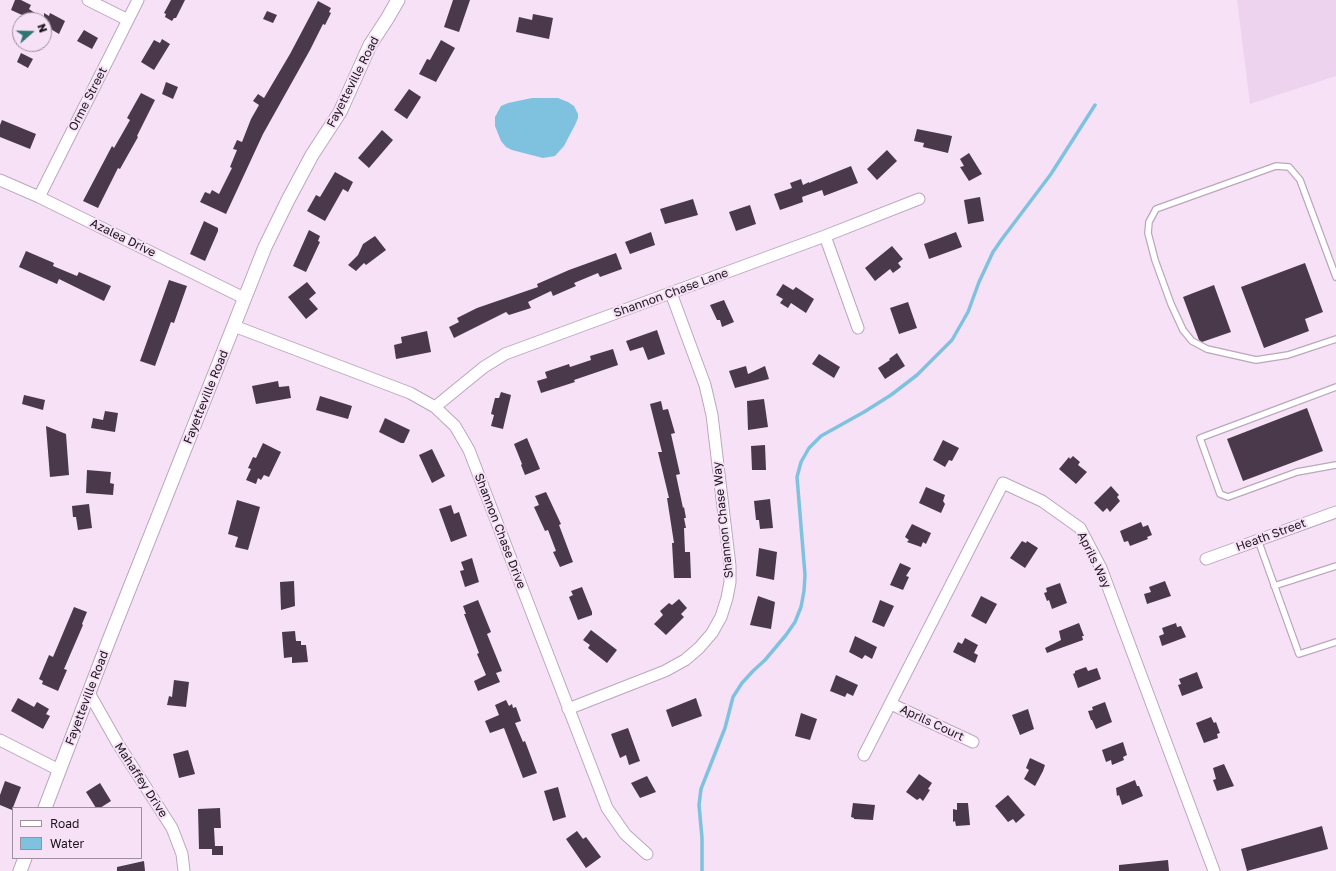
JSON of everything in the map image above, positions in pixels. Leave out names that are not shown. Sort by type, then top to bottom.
[{"type":"street","points":[[88,0],[128,20]]},
{"type":"street","name":"Orme Street","points":[[39,197],[138,0]]},
{"type":"street","name":"Fayetteville Road","points":[[44,807],[265,247],[312,156],[340,112],[370,45],[398,0]]},
{"type":"street","name":"Azalea Drive","points":[[0,180],[39,197],[244,298]]},
{"type":"street","name":"Shannon Chase Lane","points":[[435,407],[484,367],[505,354],[825,236],[919,198]]},
{"type":"street","points":[[825,236],[858,328]]},
{"type":"street","name":"Shannon Chase Way","points":[[568,709],[664,671],[685,660],[699,648],[712,633],[721,617],[727,598],[730,582],[730,566],[712,415],[704,385],[671,293]]},
{"type":"street","name":"Shannon Chase Drive","points":[[234,326],[410,393],[435,407],[454,426],[469,450],[607,808],[625,834],[647,854]]},
{"type":"street","name":"Aprils Way","points":[[864,755],[1003,483],[1042,502],[1080,528],[1100,568],[1214,871]]},
{"type":"street","name":"Heath Street","points":[[1206,559],[1336,512]]},
{"type":"street","name":"Mahaffey Drive","points":[[89,693],[118,744],[172,828],[182,854],[184,871]]},
{"type":"street","name":"Aprils Court","points":[[891,704],[973,742]]},
{"type":"street","points":[[0,740],[59,770]]},
{"type":"street","points":[[20,871],[25,859]]},
{"type":"lane","points":[[1336,277],[1300,180],[1289,167],[1276,166],[1156,209],[1149,222],[1148,233],[1171,304],[1183,330],[1192,341],[1207,349],[1256,360],[1288,355],[1336,339]]},
{"type":"lane","points":[[1336,387],[1200,438],[1220,494],[1228,497],[1296,472],[1336,465]]},
{"type":"lane","points":[[1258,540],[1299,654],[1336,642]]},
{"type":"lane","points":[[1274,586],[1336,566]]},
{"type":"shaded area","points":[[1237,0],[1336,0],[1336,76],[1250,104]]},
{"type":"water","points":[[532,98],[558,98],[574,106],[578,114],[575,125],[564,146],[555,156],[543,158],[506,147],[501,141],[495,126],[495,117],[501,106]]},
{"type":"building","points":[[15,0],[21,0],[31,5],[29,9],[34,12],[15,12],[11,10]]},
{"type":"building","points":[[171,0],[185,0],[176,18],[172,21],[165,17],[166,14],[164,13]]},
{"type":"building","points":[[453,0],[470,0],[459,32],[444,27]]},
{"type":"building","points":[[318,1],[331,8],[329,12],[331,13],[325,25],[323,24],[263,134],[226,214],[200,202],[205,192],[210,194],[212,190],[219,194],[232,168],[230,167],[237,150],[233,149],[237,140],[242,142],[251,119],[259,105],[253,101],[258,94],[264,98],[290,54]]},
{"type":"building","points":[[267,11],[277,15],[273,23],[263,19]]},
{"type":"building","points":[[52,14],[65,21],[59,34],[52,30]]},
{"type":"building","points":[[533,14],[553,18],[549,39],[516,32],[519,17],[532,20]]},
{"type":"building","points":[[84,30],[98,38],[92,49],[77,41]]},
{"type":"building","points":[[162,39],[170,44],[154,70],[141,62],[154,40],[160,43]]},
{"type":"building","points":[[441,40],[455,48],[436,82],[419,74],[427,59],[430,60]]},
{"type":"building","points":[[21,53],[33,59],[28,68],[17,62]]},
{"type":"building","points":[[166,82],[178,87],[173,99],[162,94]]},
{"type":"building","points":[[409,89],[421,97],[407,119],[394,110]]},
{"type":"building","points":[[141,93],[155,100],[137,136],[138,137],[120,169],[118,168],[98,208],[83,201],[112,146],[114,148],[130,120],[127,118]]},
{"type":"building","points":[[2,120],[36,134],[30,149],[0,137],[0,125]]},
{"type":"building","points":[[917,129],[952,136],[948,153],[923,147],[924,143],[914,141]]},
{"type":"building","points":[[382,130],[393,140],[369,168],[358,158]]},
{"type":"building","points":[[887,150],[897,161],[877,180],[867,169]]},
{"type":"building","points":[[969,153],[982,174],[969,181],[960,167],[964,166],[960,159]]},
{"type":"building","points":[[851,166],[858,183],[824,196],[822,190],[802,197],[803,202],[780,210],[774,194],[792,188],[790,183],[801,179],[803,185]]},
{"type":"building","points":[[335,172],[353,182],[348,192],[343,189],[325,221],[307,211],[316,195],[320,197]]},
{"type":"building","points":[[980,197],[984,221],[968,224],[964,200]]},
{"type":"building","points":[[693,199],[698,215],[665,224],[660,209]]},
{"type":"building","points":[[750,205],[756,224],[736,231],[729,212]]},
{"type":"building","points":[[204,221],[218,228],[205,261],[190,254]]},
{"type":"building","points":[[309,230],[320,236],[318,241],[320,242],[306,272],[293,266]]},
{"type":"building","points":[[651,232],[655,245],[630,254],[625,242]]},
{"type":"building","points":[[956,232],[962,247],[929,259],[924,244]]},
{"type":"building","points":[[375,236],[386,250],[366,265],[364,263],[356,271],[348,265],[358,255],[363,244]]},
{"type":"building","points":[[892,246],[903,259],[898,263],[901,267],[893,273],[890,269],[875,281],[865,268]]},
{"type":"building","points":[[26,251],[54,263],[53,266],[77,276],[79,272],[111,286],[104,301],[59,279],[57,284],[19,267]]},
{"type":"building","points":[[616,253],[622,269],[600,277],[598,273],[574,283],[576,286],[553,296],[551,291],[528,302],[531,308],[509,315],[506,312],[454,338],[449,327],[459,322],[457,318],[477,308],[538,287],[537,284],[569,270]]},
{"type":"building","points":[[1305,263],[1323,312],[1305,319],[1309,331],[1264,348],[1241,287]]},
{"type":"building","points":[[169,280],[187,286],[174,323],[171,322],[155,366],[140,361]]},
{"type":"building","points":[[307,282],[316,293],[309,299],[318,309],[306,319],[288,297]]},
{"type":"building","points":[[783,284],[793,290],[796,287],[814,299],[806,313],[791,303],[788,308],[780,303],[783,299],[776,295]]},
{"type":"building","points":[[1214,285],[1231,332],[1202,342],[1199,340],[1183,297]]},
{"type":"building","points":[[724,300],[734,322],[722,327],[720,320],[717,320],[710,305]]},
{"type":"building","points":[[908,302],[917,328],[899,334],[890,308]]},
{"type":"building","points":[[657,330],[665,354],[648,360],[643,347],[630,351],[626,341]]},
{"type":"building","points":[[427,331],[431,352],[396,359],[394,345],[402,343],[401,337]]},
{"type":"building","points":[[613,349],[618,365],[574,380],[575,382],[541,393],[537,381],[547,378],[545,372],[569,364],[570,367],[591,360],[590,356]]},
{"type":"building","points":[[897,353],[905,366],[885,379],[878,368]]},
{"type":"building","points":[[819,354],[840,367],[834,378],[812,364]]},
{"type":"building","points":[[746,366],[748,374],[765,366],[769,379],[735,388],[729,371]]},
{"type":"building","points":[[278,381],[279,387],[289,386],[291,398],[256,404],[252,386]]},
{"type":"building","points":[[501,392],[511,395],[503,429],[491,426],[494,415],[491,414],[495,398],[499,398]]},
{"type":"building","points":[[24,395],[45,400],[43,410],[22,404]]},
{"type":"building","points":[[320,396],[352,406],[348,419],[316,410]]},
{"type":"building","points":[[764,399],[768,427],[748,430],[747,401]]},
{"type":"building","points":[[661,401],[663,410],[668,409],[675,433],[671,434],[680,474],[676,475],[686,518],[684,518],[686,528],[684,528],[685,552],[690,552],[691,578],[674,578],[672,543],[674,543],[667,498],[669,498],[658,452],[662,452],[650,404]]},
{"type":"building","points":[[1307,408],[1323,451],[1243,481],[1227,439]]},
{"type":"building","points":[[105,411],[118,413],[115,432],[91,428],[93,418],[103,420]]},
{"type":"building","points":[[385,418],[410,430],[404,443],[401,443],[379,432]]},
{"type":"building","points":[[46,426],[66,434],[69,475],[50,477]]},
{"type":"building","points":[[527,438],[540,469],[525,475],[514,444]]},
{"type":"building","points":[[943,440],[959,448],[952,461],[949,460],[945,467],[933,460]]},
{"type":"building","points":[[263,443],[281,452],[269,477],[264,475],[261,480],[258,478],[256,484],[246,480],[251,469],[248,468],[253,457],[256,458]]},
{"type":"building","points":[[765,445],[766,470],[752,470],[751,446]]},
{"type":"building","points":[[432,449],[445,476],[432,483],[419,455]]},
{"type":"building","points":[[1073,456],[1080,462],[1078,465],[1087,472],[1076,484],[1059,469],[1069,457],[1070,459]]},
{"type":"building","points":[[87,470],[111,472],[110,483],[114,484],[113,495],[86,493]]},
{"type":"building","points":[[1111,486],[1119,495],[1117,497],[1120,501],[1110,512],[1107,508],[1103,512],[1094,503]]},
{"type":"building","points":[[926,487],[945,495],[943,501],[945,504],[941,513],[919,503]]},
{"type":"building","points":[[546,492],[561,524],[559,525],[573,562],[560,567],[553,552],[556,551],[548,530],[545,531],[534,507],[539,505],[535,496]]},
{"type":"building","points":[[770,499],[773,528],[760,529],[759,520],[756,520],[754,501]]},
{"type":"building","points":[[237,500],[260,507],[248,550],[235,547],[238,537],[228,534]]},
{"type":"building","points":[[89,504],[92,528],[78,530],[76,517],[73,517],[72,506]]},
{"type":"building","points":[[451,505],[454,514],[459,512],[467,536],[451,542],[439,509]]},
{"type":"building","points":[[1141,522],[1143,527],[1148,525],[1152,535],[1147,537],[1148,539],[1130,546],[1128,541],[1124,542],[1120,531]]},
{"type":"building","points":[[912,524],[931,533],[926,544],[923,542],[921,547],[907,542],[909,540],[905,537]]},
{"type":"building","points":[[1022,541],[1026,543],[1027,541],[1038,548],[1025,568],[1010,558]]},
{"type":"building","points":[[759,548],[777,552],[774,580],[756,576]]},
{"type":"building","points":[[472,558],[479,582],[465,587],[460,571],[464,570],[461,562]]},
{"type":"building","points":[[900,563],[911,568],[906,576],[909,577],[903,590],[890,585]]},
{"type":"building","points":[[294,581],[295,606],[281,610],[280,582]]},
{"type":"building","points":[[1165,581],[1171,596],[1147,604],[1144,594],[1151,592],[1149,587]]},
{"type":"building","points":[[1060,583],[1067,603],[1052,609],[1049,600],[1047,601],[1044,593],[1047,592],[1046,588]]},
{"type":"building","points":[[582,587],[592,615],[578,620],[569,597],[573,595],[571,591]]},
{"type":"building","points":[[758,596],[775,602],[771,629],[750,625]]},
{"type":"building","points":[[981,596],[997,604],[986,624],[971,616]]},
{"type":"building","points":[[679,599],[687,608],[681,614],[684,617],[666,635],[654,624],[663,615],[660,611],[669,603],[672,605]]},
{"type":"building","points":[[478,600],[491,632],[487,634],[502,671],[496,673],[500,682],[478,691],[474,681],[486,675],[477,654],[479,653],[464,614],[466,614],[463,606]]},
{"type":"building","points":[[880,600],[894,606],[884,627],[872,622]]},
{"type":"building","points":[[74,607],[87,612],[64,669],[67,670],[58,691],[42,684],[43,681],[39,679],[49,655],[53,657]]},
{"type":"building","points":[[1079,623],[1084,636],[1082,636],[1083,640],[1047,653],[1045,648],[1061,640],[1059,631]]},
{"type":"building","points":[[1176,623],[1177,627],[1181,626],[1186,637],[1162,646],[1159,636],[1164,634],[1162,628]]},
{"type":"building","points":[[591,630],[617,650],[607,663],[588,648],[590,645],[583,640]]},
{"type":"building","points":[[295,631],[296,641],[301,641],[301,645],[306,645],[308,662],[292,663],[292,657],[284,658],[282,632]]},
{"type":"building","points":[[855,636],[877,647],[872,659],[865,655],[862,659],[849,652]]},
{"type":"building","points":[[965,638],[978,645],[974,653],[978,655],[975,663],[953,652],[958,642],[962,644]]},
{"type":"building","points":[[1086,667],[1088,671],[1097,668],[1101,679],[1078,688],[1073,674],[1075,671]]},
{"type":"building","points":[[1197,672],[1203,688],[1182,696],[1178,685],[1181,684],[1179,679]]},
{"type":"building","points":[[836,675],[858,685],[853,696],[847,693],[845,697],[830,691]]},
{"type":"building","points":[[174,680],[189,682],[186,707],[167,705],[169,696],[172,697]]},
{"type":"building","points":[[18,698],[34,707],[37,702],[49,709],[46,714],[50,716],[43,729],[11,711]]},
{"type":"building","points":[[696,698],[702,716],[672,727],[666,710]]},
{"type":"building","points":[[506,700],[509,706],[512,704],[513,708],[516,707],[521,721],[515,723],[523,742],[525,741],[537,773],[523,778],[504,728],[490,733],[485,721],[499,715],[495,705]]},
{"type":"building","points":[[1105,702],[1112,722],[1096,729],[1088,711],[1093,710],[1092,707]]},
{"type":"building","points":[[1028,709],[1034,729],[1020,735],[1012,715]]},
{"type":"building","points":[[801,713],[817,719],[810,740],[795,736]]},
{"type":"building","points":[[1211,717],[1214,723],[1216,722],[1220,733],[1217,734],[1218,738],[1204,743],[1196,723]]},
{"type":"building","points":[[628,728],[640,761],[629,765],[626,755],[620,758],[611,734]]},
{"type":"building","points":[[1123,742],[1127,755],[1123,757],[1124,760],[1112,765],[1111,760],[1106,762],[1102,750]]},
{"type":"building","points":[[188,750],[195,774],[179,778],[173,754]]},
{"type":"building","points":[[1030,758],[1045,765],[1035,786],[1024,779],[1029,770],[1026,768]]},
{"type":"building","points":[[1224,764],[1234,786],[1217,791],[1213,780],[1216,779],[1213,768]]},
{"type":"building","points":[[919,774],[932,783],[928,789],[930,790],[923,801],[920,798],[917,800],[906,792]]},
{"type":"building","points":[[647,776],[656,792],[640,798],[631,783]]},
{"type":"building","points":[[1135,780],[1143,796],[1122,805],[1119,795],[1117,796],[1116,788]]},
{"type":"building","points":[[5,781],[21,787],[12,810],[0,805],[0,795]]},
{"type":"building","points":[[100,783],[111,801],[102,807],[95,807],[86,792]]},
{"type":"building","points":[[558,787],[566,817],[553,821],[544,791]]},
{"type":"building","points":[[1008,795],[1025,815],[1016,823],[1013,819],[1008,822],[995,806]]},
{"type":"building","points":[[853,803],[875,805],[873,820],[854,819],[851,817]]},
{"type":"building","points":[[957,803],[968,803],[970,825],[956,826],[955,821],[953,822],[953,809],[957,810]]},
{"type":"building","points":[[220,808],[221,828],[214,828],[215,846],[223,846],[223,855],[212,855],[212,849],[199,849],[198,809]]},
{"type":"building","points":[[1322,826],[1328,849],[1247,871],[1241,849]]},
{"type":"building","points":[[577,831],[583,839],[586,837],[601,857],[586,868],[566,839]]},
{"type":"building","points":[[1168,860],[1169,871],[1119,871],[1119,865]]},
{"type":"building","points":[[144,861],[145,871],[117,871],[117,867]]},
{"type":"waterway","points":[[702,871],[702,838],[699,805],[701,789],[725,728],[733,697],[742,683],[765,660],[786,635],[795,622],[801,607],[805,575],[797,477],[801,462],[809,448],[821,436],[891,395],[917,375],[952,340],[968,312],[979,282],[993,252],[1051,174],[1095,105]]}]
